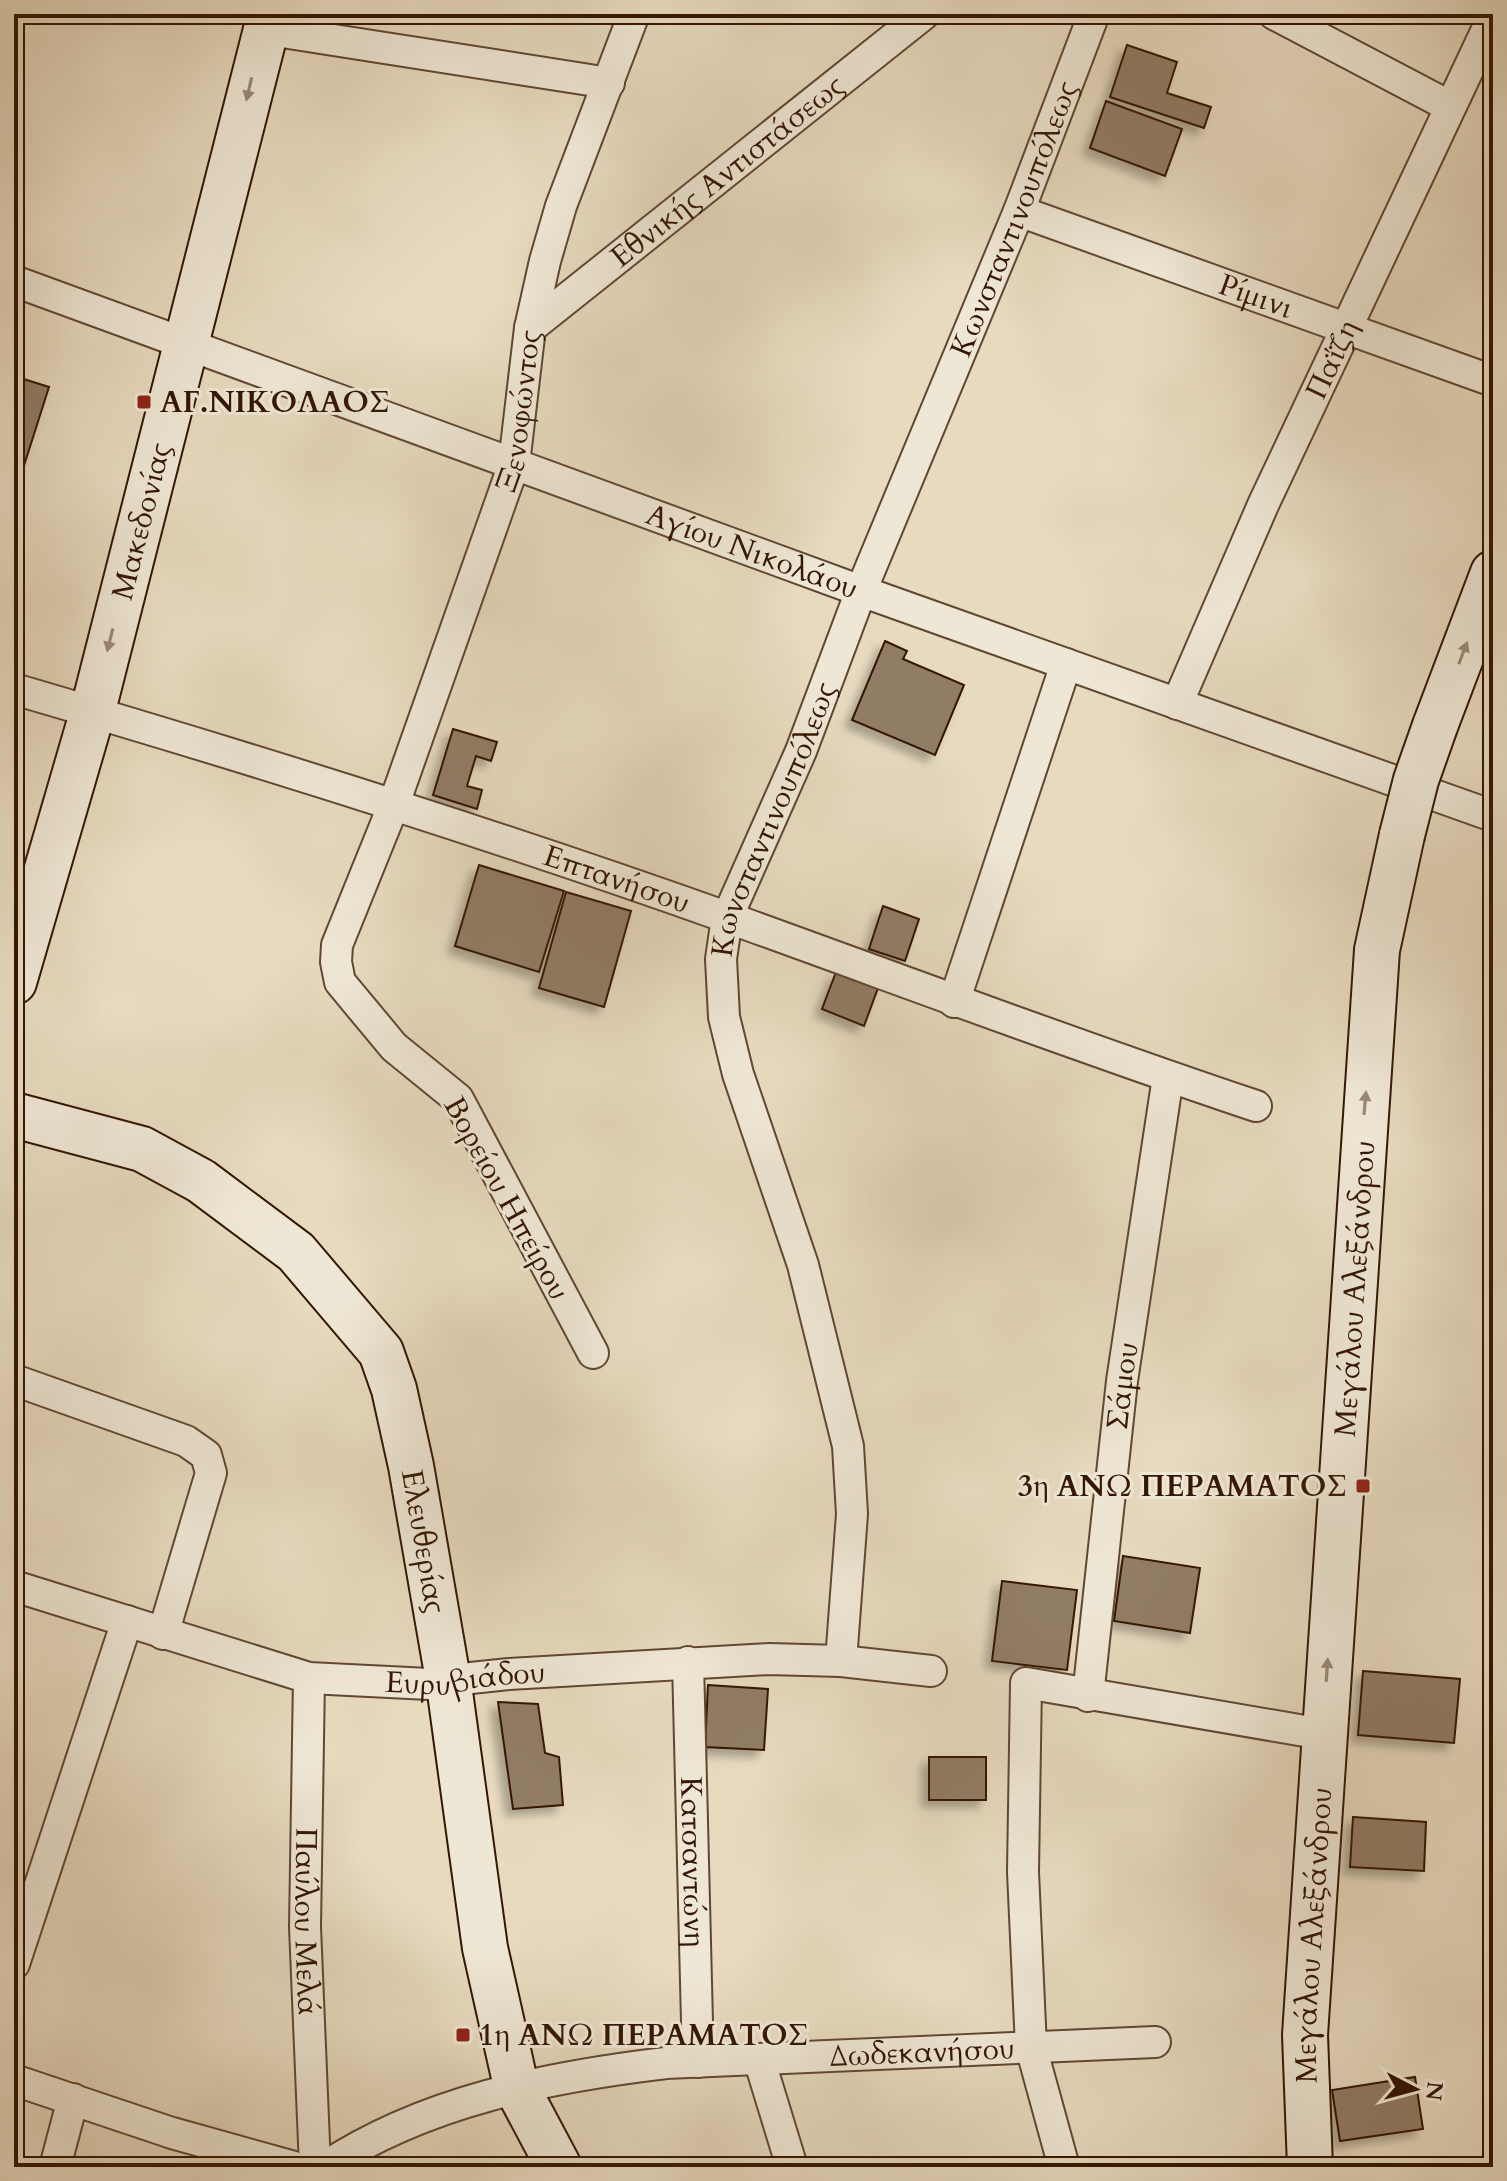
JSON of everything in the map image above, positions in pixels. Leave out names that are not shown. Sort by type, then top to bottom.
[{"type":"street","name":"Ξενοφώντος","points":[[394,804],[514,464],[530,328],[561,206],[634,14]]},
{"type":"street","name":"Εθνικής Αντιστάσεως","points":[[530,328],[924,14]]},
{"type":"street","name":"Κωνσταντινουπόλεως","points":[[841,1661],[852,1514],[848,1446],[803,1265],[738,1074],[724,1017],[721,959],[727,918],[801,751],[861,591],[1019,211],[1094,14]]},
{"type":"street","points":[[1274,14],[1449,106]]},
{"type":"street","name":"Παΐζη","points":[[1177,704],[1263,505],[1493,17]]},
{"type":"street","points":[[266,22],[609,83]]},
{"type":"street","name":"Μακεδονίας","points":[[14,982],[92,714],[266,22]]},
{"type":"street","name":"Ρίμινι","points":[[1019,211],[1348,326],[1493,381]]},
{"type":"street","name":"Αγίου Νικολάου","points":[[14,281],[861,591],[1493,816]]},
{"type":"street","name":"Μεγάλου Αλεξάνδρου","points":[[1310,2167],[1305,2035],[1322,1734],[1377,950],[1416,780],[1493,573]]},
{"type":"street","points":[[954,1002],[1066,664]]},
{"type":"street","name":"Επτανήσου","points":[[14,689],[394,804],[727,918],[954,1002],[1256,1106]]},
{"type":"street","name":"Βορείου Ηπείρου","points":[[394,804],[337,945],[340,982],[394,1047],[458,1099],[593,1353]]},
{"type":"street","name":"Σάμου","points":[[1088,1696],[1122,1381],[1168,1077]]},
{"type":"street","name":"Ελευθερίας","points":[[14,1115],[142,1149],[201,1181],[296,1252],[381,1352],[394,1389],[411,1466],[449,1685],[485,1948],[516,2086],[559,2167]]},
{"type":"street","points":[[14,1380],[186,1441],[206,1455],[211,1473],[163,1634]]},
{"type":"street","name":"Ευρυβιάδου","points":[[14,1586],[309,1678],[449,1685],[471,1678],[509,1674],[688,1662],[841,1661],[931,1671]]},
{"type":"street","points":[[14,1964],[127,1621]]},
{"type":"street","name":"Κατσαντώνη","points":[[688,1662],[698,2062]]},
{"type":"street","name":"Παύλου Μελά","points":[[309,1678],[305,1927],[315,2167]]},
{"type":"street","points":[[1064,2167],[1031,2047],[1023,1872],[1026,1683],[1322,1734]]},
{"type":"street","name":"Δωδεκανήσου","points":[[325,2167],[359,2144],[516,2086],[595,2072],[698,2062],[1155,2042]]},
{"type":"street","points":[[759,2059],[792,2167]]},
{"type":"street","points":[[14,2080],[172,2133],[294,2167]]},
{"type":"street","points":[[55,2167],[73,2099]]},
{"type":"building","points":[[1127,45],[1177,62],[1167,93],[1211,107],[1204,128],[1110,97]]},
{"type":"building","points":[[1106,101],[1182,129],[1165,176],[1090,148]]},
{"type":"building","points":[[14,376],[49,387],[14,497]]},
{"type":"building","points":[[885,641],[907,651],[903,659],[964,685],[935,755],[852,720]]},
{"type":"building","points":[[453,729],[497,742],[491,761],[476,756],[467,786],[482,790],[477,809],[433,795]]},
{"type":"building","points":[[479,865],[564,891],[539,972],[455,946]]},
{"type":"building","points":[[566,892],[631,911],[604,1007],[539,988]]},
{"type":"building","points":[[883,906],[919,919],[905,961],[869,949]]},
{"type":"building","points":[[836,972],[878,988],[864,1026],[822,1009]]},
{"type":"building","points":[[1123,1556],[1200,1568],[1190,1633],[1114,1621]]},
{"type":"building","points":[[1002,1581],[1077,1590],[1067,1670],[992,1661]]},
{"type":"building","points":[[1363,1671],[1460,1679],[1454,1743],[1358,1735]]},
{"type":"building","points":[[708,1685],[768,1689],[764,1750],[705,1747]]},
{"type":"building","points":[[498,1702],[538,1704],[545,1753],[559,1757],[563,1805],[513,1809]]},
{"type":"building","points":[[929,1757],[986,1757],[986,1800],[929,1800]]},
{"type":"building","points":[[1353,1817],[1426,1822],[1424,1871],[1350,1867]]},
{"type":"building","points":[[1415,2077],[1423,2129],[1340,2141],[1332,2090]]},
{"type":"place","name":"ΑΓ.ΝΙΚΟΛΑΟΣ","points":[[144,402]]},
{"type":"place","name":"3η ΑΝΩ ΠΕΡΑΜΑΤΟΣ","points":[[1363,1486]]},
{"type":"place","name":"1η ΑΝΩ ΠΕΡΑΜΑΤΟΣ","points":[[463,2035]]}]
